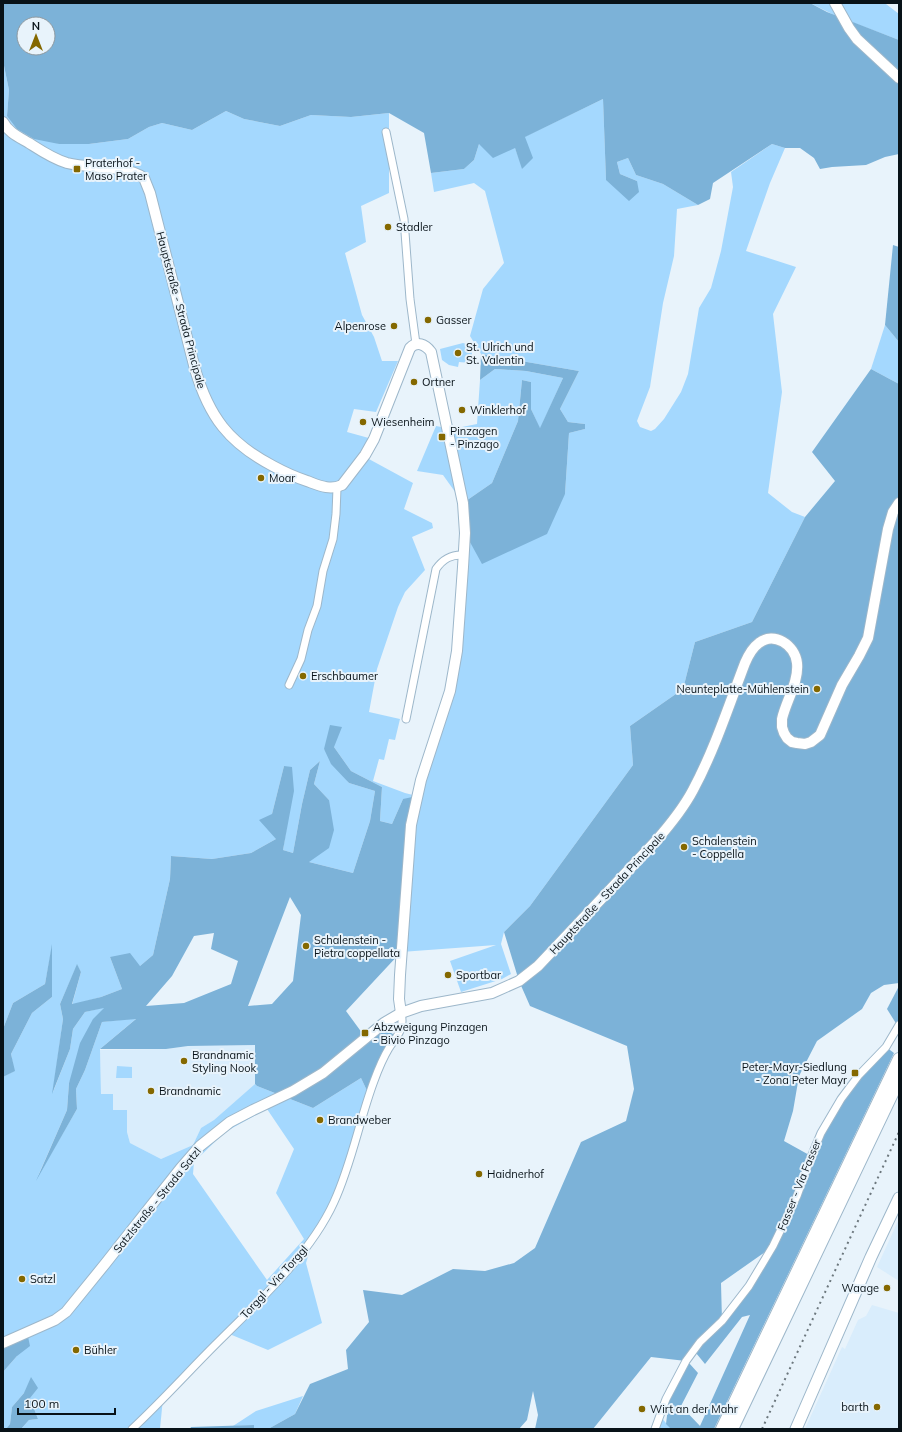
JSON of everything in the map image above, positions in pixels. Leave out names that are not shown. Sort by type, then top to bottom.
[{"type":"highway","points":[[722,1429],[899,1059]]},
{"type":"highway","points":[[732,1429],[899,1079]]},
{"type":"main road","points":[[796,1429],[871,1256],[899,1198]]},
{"type":"street","points":[[835,3],[848,28],[857,39],[899,78]]},
{"type":"street","name":"Hauptstraße - Strada Principale","points":[[3,122],[9,130],[57,159],[77,165],[132,172],[144,178],[150,193],[197,376],[203,393],[217,419],[232,438],[254,456],[295,477],[326,488],[337,488]]},
{"type":"street","points":[[386,132],[404,219],[410,299],[416,344]]},
{"type":"street","points":[[289,685],[301,659],[308,630],[317,606],[323,571],[333,539],[337,488],[348,479],[370,446],[411,346],[422,344],[431,352],[463,503],[464,555],[459,631],[450,691],[422,780],[411,825],[400,967],[399,999],[401,1013]]},
{"type":"street","name":"Hauptstraße - Strada Principale","points":[[401,1013],[421,1006],[476,997],[505,988],[538,966],[667,829],[682,808],[705,767],[745,663],[758,643],[773,638],[780,640],[791,648],[796,659],[796,677],[782,719],[782,727],[787,738],[797,744],[805,744],[820,735],[842,685],[868,638],[888,529],[893,512],[899,503]]},
{"type":"street","points":[[406,719],[436,569],[446,558],[453,555],[464,555]]},
{"type":"street","name":"Satzlstraße - Strada Satzl","points":[[3,1342],[55,1320],[66,1312],[200,1146],[230,1122],[293,1091],[323,1073],[375,1030],[401,1013]]},
{"type":"street","name":"Torggl - Via Torggl","points":[[132,1429],[293,1265],[314,1237],[334,1202],[375,1078],[386,1054],[400,1032],[403,1023],[401,1013]]},
{"type":"street","name":"Fasser - Via Fasser","points":[[655,1429],[666,1399],[686,1361],[700,1342],[722,1321],[749,1286],[773,1246],[797,1196],[810,1157],[840,1098],[859,1075],[886,1047],[899,1025]]},
{"type":"shaded area","points":[[3,3],[810,3],[827,12],[899,40],[899,154],[885,157],[866,165],[820,169],[814,158],[800,148],[785,148],[772,144],[713,183],[710,199],[698,205],[663,184],[636,175],[628,158],[617,162],[620,174],[637,181],[639,192],[629,201],[606,180],[603,99],[525,137],[533,158],[522,169],[515,148],[493,158],[479,144],[474,160],[464,169],[431,173],[424,133],[389,113],[351,117],[311,115],[280,126],[244,119],[226,111],[192,130],[162,123],[149,127],[128,139],[89,144],[59,144],[34,139],[17,129],[7,116],[9,90],[3,61]]},
{"type":"shaded area","points":[[810,3],[830,3],[836,16]]},
{"type":"shaded area","points":[[839,3],[886,3],[899,14],[899,40],[849,21]]},
{"type":"shaded area","points":[[3,61],[9,90],[7,116],[59,144],[89,144],[128,139],[149,127],[162,123],[192,130],[226,111],[244,119],[280,126],[311,115],[351,117],[389,113],[389,193],[361,206],[366,242],[345,253],[362,315],[374,337],[382,361],[398,361],[376,412],[354,409],[347,432],[376,440],[367,458],[413,483],[404,509],[432,523],[433,528],[412,537],[425,570],[405,592],[398,607],[377,669],[369,712],[400,719],[395,740],[389,739],[384,760],[379,759],[373,781],[417,796],[450,691],[465,533],[565,494],[569,433],[585,429],[585,424],[568,422],[560,409],[579,371],[481,354],[470,336],[483,289],[504,263],[485,191],[474,183],[434,192],[431,173],[464,169],[474,160],[479,144],[515,148],[523,169],[524,137],[603,99],[606,180],[637,181],[620,174],[617,162],[628,158],[636,175],[663,184],[698,205],[677,209],[674,256],[663,303],[650,387],[637,421],[640,427],[651,431],[655,429],[664,419],[681,392],[688,374],[699,308],[711,288],[721,251],[733,187],[731,172],[772,144],[785,148],[770,183],[746,251],[796,267],[773,314],[782,392],[768,493],[792,512],[805,517],[752,622],[695,642],[683,689],[630,726],[633,765],[530,906],[504,932],[501,944],[511,974],[502,979],[461,992],[450,961],[496,945],[401,952],[403,799],[392,824],[380,821],[382,787],[351,771],[334,747],[324,749],[349,783],[375,791],[370,821],[353,873],[309,862],[329,800],[314,784],[320,761],[310,770],[293,853],[283,850],[287,825],[284,766],[272,814],[276,839],[251,853],[212,859],[171,856],[170,879],[153,955],[140,966],[110,957],[122,989],[101,997],[72,1005],[81,972],[77,965],[60,1004],[63,1019],[53,1092],[70,1049],[73,1029],[85,1012],[105,1007],[69,1083],[67,1110],[38,1176],[77,1109],[76,1089],[85,1070],[102,1022],[137,1018],[100,1049],[101,1094],[113,1094],[113,1110],[127,1110],[127,1132],[130,1143],[161,1159],[193,1145],[201,1128],[214,1120],[255,1084],[313,1108],[361,1078],[369,1095],[347,1166],[314,1237],[306,1263],[322,1323],[268,1350],[227,1333],[163,1398],[160,1429],[21,1429],[29,1420],[38,1419],[30,1398],[24,1393],[12,1407],[10,1424],[6,1429],[3,1429],[3,1372],[17,1356],[3,1343],[3,1077],[14,1071],[11,1054],[32,1013],[52,997],[52,947],[45,984],[13,1003],[3,1029]],"holes":[[[267,1109],[294,1149],[276,1193],[304,1239],[267,1280],[193,1174],[194,1162],[225,1132]]]},
{"type":"shaded area","points":[[893,245],[899,247],[899,342],[885,325]]},
{"type":"shaded area","points":[[885,325],[899,342],[899,384],[871,369]]},
{"type":"shaded area","points":[[463,343],[469,345],[472,353],[470,363],[459,362],[458,367],[449,365],[442,360],[440,349]]},
{"type":"shaded area","points":[[481,354],[579,371],[560,409],[568,422],[585,424],[585,429],[569,433],[565,494],[547,534],[482,564],[465,533],[463,503],[492,483],[518,421],[522,380],[531,382],[531,409],[540,428],[563,378],[526,371],[495,369],[480,380]]},
{"type":"shaded area","points":[[495,369],[526,371],[563,378],[540,429],[531,409],[531,382],[522,380],[518,421],[492,483],[463,503],[443,475],[417,471],[436,426],[452,429],[477,424],[480,380]]},
{"type":"shaded area","points":[[871,369],[899,384],[899,983],[884,985],[871,993],[862,1009],[817,1041],[799,1076],[793,1111],[784,1141],[811,1156],[841,1099],[886,1047],[894,1053],[714,1429],[671,1429],[666,1424],[669,1399],[689,1363],[698,1373],[681,1406],[700,1426],[750,1315],[742,1317],[705,1364],[696,1353],[721,1323],[686,1361],[651,1357],[593,1429],[535,1429],[538,1415],[533,1391],[527,1420],[519,1429],[268,1429],[295,1414],[310,1384],[348,1369],[346,1350],[369,1322],[363,1290],[402,1295],[453,1269],[485,1271],[514,1263],[535,1248],[581,1142],[626,1121],[634,1089],[627,1046],[530,1006],[519,981],[504,932],[530,906],[633,765],[630,726],[683,689],[695,642],[752,622],[805,517],[835,481],[812,452]],"holes":[[[772,1247],[722,1321],[721,1283]]]},
{"type":"shaded area","points":[[330,725],[342,727],[334,747],[351,771],[382,787],[380,821],[392,824],[403,799],[417,796],[401,952],[346,1011],[368,1041],[386,1030],[398,1037],[369,1095],[361,1078],[313,1108],[255,1084],[255,1045],[188,1046],[166,1049],[100,1049],[136,1019],[102,1022],[85,1070],[76,1089],[77,1109],[36,1181],[67,1110],[69,1083],[80,1043],[93,1019],[104,1008],[85,1012],[73,1029],[70,1049],[52,1094],[63,1019],[60,1004],[77,964],[81,972],[72,1004],[101,997],[122,989],[110,957],[130,953],[140,966],[153,955],[170,879],[171,856],[212,859],[251,853],[276,839],[259,820],[272,814],[284,766],[292,767],[294,791],[283,850],[293,853],[310,770],[320,761],[314,784],[329,800],[334,830],[329,848],[309,862],[353,873],[370,821],[375,791],[349,783],[331,764],[324,749]],"holes":[[[290,897],[301,915],[293,981],[272,1004],[248,1006]],[[214,933],[211,949],[238,961],[231,984],[184,1003],[146,1006],[172,976],[194,936]]]},
{"type":"shaded area","points":[[52,944],[52,997],[32,1013],[11,1054],[15,1071],[3,1077],[3,1029],[13,1003],[45,984]]},
{"type":"shaded area","points":[[899,986],[899,1018],[897,1025],[887,1009]]},
{"type":"shaded area","points":[[255,1045],[255,1084],[214,1120],[201,1128],[193,1145],[161,1159],[130,1143],[127,1132],[127,1111],[113,1110],[101,1094],[100,1050]]},
{"type":"shaded area","points":[[117,1066],[132,1067],[132,1078],[116,1078]]},
{"type":"shaded area","points":[[899,1219],[899,1281],[877,1267]]},
{"type":"shaded area","points":[[872,1305],[899,1313],[899,1429],[805,1429],[842,1347],[845,1349],[858,1320],[866,1316]]},
{"type":"shaded area","points":[[27,1332],[30,1346],[17,1356],[3,1372],[3,1343]]},
{"type":"shaded area","points":[[31,1377],[38,1388],[30,1398],[38,1419],[29,1420],[21,1429],[6,1429],[10,1424],[12,1407],[24,1393]]},
{"type":"shaded area","points":[[303,1396],[295,1414],[268,1429],[254,1429],[254,1425],[233,1426],[256,1411]]},
{"type":"shaded area","points":[[660,1416],[671,1429],[655,1429]]},
{"type":"shaded area","points":[[254,1425],[254,1429],[190,1429],[191,1427]]},
{"type":"railway","points":[[762,1429],[899,1132]]},
{"type":"place","name":"Praterhof - Maso Prater","points":[[77,169]]},
{"type":"place","name":"Stadler","points":[[388,227]]},
{"type":"place","name":"Gasser","points":[[428,320]]},
{"type":"place","name":"Alpenrose","points":[[394,326]]},
{"type":"place","name":"St. Ulrich und St. Valentin","points":[[458,353]]},
{"type":"place","name":"Ortner","points":[[414,382]]},
{"type":"place","name":"Winklerhof","points":[[462,410]]},
{"type":"place","name":"Wiesenheim","points":[[363,422]]},
{"type":"place","name":"Pinzagen - Pinzago","points":[[442,437]]},
{"type":"place","name":"Moar","points":[[261,478]]},
{"type":"place","name":"Erschbaumer","points":[[303,676]]},
{"type":"place","name":"Neunteplatte-Mühlenstein","points":[[817,689]]},
{"type":"place","name":"Schalenstein - Coppella","points":[[684,847]]},
{"type":"place","name":"Schalenstein - Pietra coppellata","points":[[306,946]]},
{"type":"place","name":"Sportbar","points":[[448,975]]},
{"type":"place","name":"Abzweigung Pinzagen - Bivio Pinzago","points":[[365,1033]]},
{"type":"place","name":"Brandnamic Styling Nook","points":[[184,1061]]},
{"type":"place","name":"Peter-Mayr-Siedlung - Zona Peter Mayr","points":[[855,1073]]},
{"type":"place","name":"Brandnamic","points":[[151,1091]]},
{"type":"place","name":"Brandweber","points":[[320,1120]]},
{"type":"place","name":"Haidnerhof","points":[[479,1174]]},
{"type":"place","name":"Satzl","points":[[22,1279]]},
{"type":"place","name":"Waage","points":[[887,1288]]},
{"type":"place","name":"Bühler","points":[[76,1350]]},
{"type":"place","name":"barth","points":[[877,1407]]},
{"type":"place","name":"Wirt an der Mahr","points":[[642,1409]]}]
